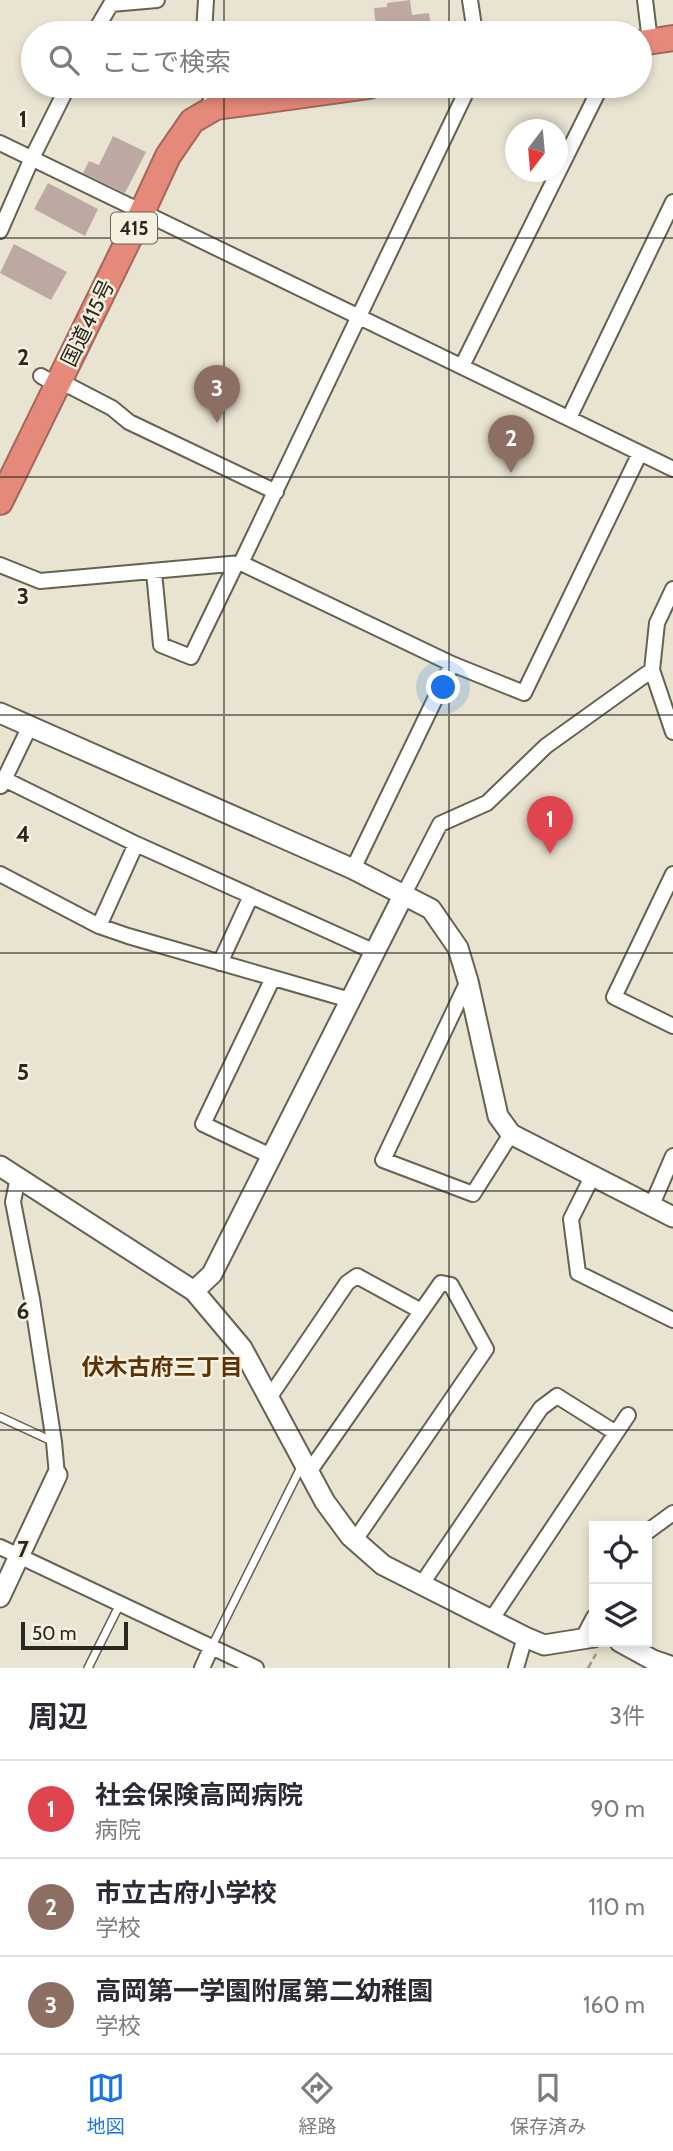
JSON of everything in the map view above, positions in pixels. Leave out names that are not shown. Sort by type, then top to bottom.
[{"type":"highway","name":"国道415号","points":[[0,502],[168,156],[209,98]]},
{"type":"street","points":[[101,21],[111,4],[157,0]]},
{"type":"street","points":[[205,21],[206,0]]},
{"type":"street","points":[[470,0],[473,21]]},
{"type":"street","points":[[645,0],[650,21]]},
{"type":"street","points":[[0,231],[62,98]]},
{"type":"street","points":[[154,572],[160,645],[191,657],[276,492],[463,98]]},
{"type":"street","points":[[462,366],[595,98]]},
{"type":"street","points":[[0,143],[673,469]]},
{"type":"street","points":[[569,418],[673,202]]},
{"type":"street","points":[[58,384],[112,408],[129,422],[276,492]]},
{"type":"street","points":[[0,565],[40,581],[238,564],[452,664],[524,693],[640,453]]},
{"type":"street","points":[[673,589],[657,623],[652,670],[673,732]]},
{"type":"street","points":[[353,869],[452,664]]},
{"type":"street","points":[[194,1291],[212,1274],[440,824],[486,803],[545,746],[652,670]]},
{"type":"street","points":[[0,713],[353,869],[431,909],[458,948],[498,1116],[511,1134],[673,1217]]},
{"type":"street","points":[[30,726],[2,783],[374,952]]},
{"type":"street","points":[[99,926],[136,844]]},
{"type":"street","points":[[0,874],[99,926],[350,1000]]},
{"type":"street","points":[[673,874],[614,997],[673,1026]]},
{"type":"street","points":[[220,962],[251,896]]},
{"type":"street","points":[[271,1156],[203,1124],[273,978]]},
{"type":"street","points":[[468,981],[383,1160],[472,1194],[511,1134]]},
{"type":"street","points":[[651,1207],[673,1156]]},
{"type":"street","points":[[0,1166],[194,1291],[242,1348],[325,1502],[355,1540],[383,1565],[544,1645],[589,1637]]},
{"type":"street","points":[[0,1597],[57,1475],[32,1298],[13,1202],[18,1177]]},
{"type":"street","points":[[592,1177],[571,1219],[578,1273],[673,1320]]},
{"type":"street","points":[[269,1398],[346,1283],[357,1276],[421,1311]]},
{"type":"street","points":[[306,1467],[441,1283],[452,1285],[486,1349],[355,1540]]},
{"type":"street","points":[[421,1584],[541,1408],[557,1396],[616,1433]]},
{"type":"street","points":[[491,1620],[628,1415]]},
{"type":"street","points":[[652,1528],[673,1513]]},
{"type":"street","points":[[0,1547],[256,1668]]},
{"type":"street","points":[[516,1668],[524,1637]]},
{"type":"street","points":[[202,1668],[212,1647]]},
{"type":"street","points":[[629,1647],[673,1667]]},
{"type":"lane","points":[[0,1418],[54,1442]]},
{"type":"lane","points":[[212,1647],[306,1467]]},
{"type":"lane","points":[[89,1668],[120,1604]]},
{"type":"building","points":[[410,0],[412,15],[429,13],[430,21],[375,21],[374,8],[387,7],[387,3]]},
{"type":"building","points":[[113,136],[146,152],[125,193],[83,173],[89,161],[99,165]]},
{"type":"building","points":[[48,183],[98,209],[85,236],[34,209]]},
{"type":"building","points":[[14,244],[67,272],[51,300],[0,273]]},
{"type":"place","name":"高岡第一学園附属第二幼稚園","points":[[217,423]]},
{"type":"place","name":"市立古府小学校","points":[[511,473]]},
{"type":"place","name":"社会保険高岡病院","points":[[550,854]]},
{"type":"district","name":"伏木古府三丁目","points":[[162,1367]]}]
